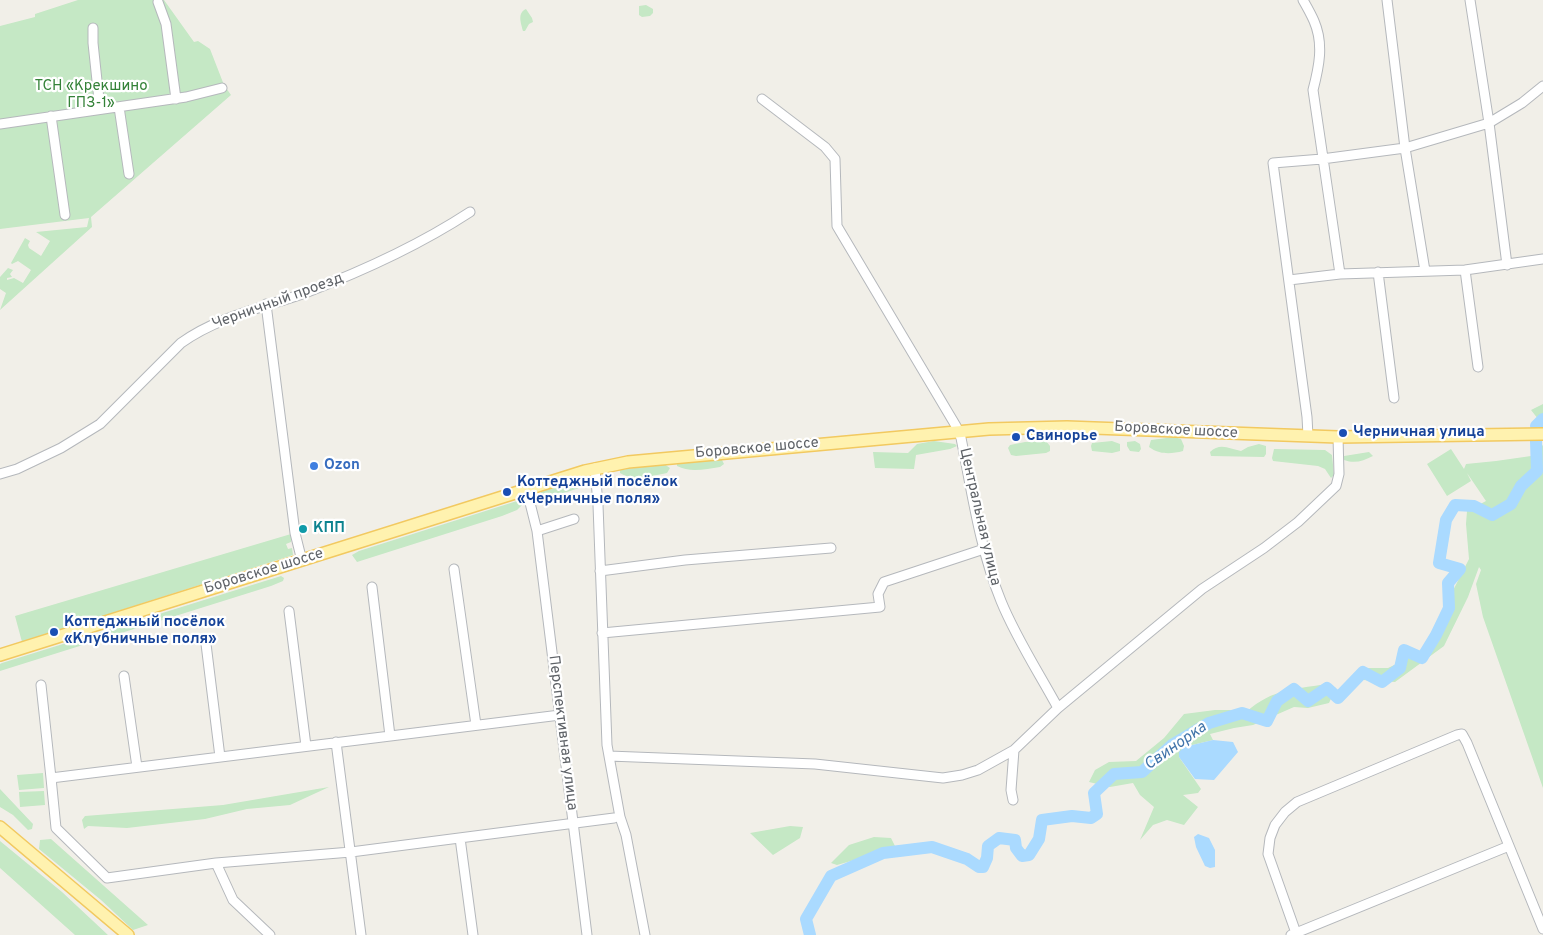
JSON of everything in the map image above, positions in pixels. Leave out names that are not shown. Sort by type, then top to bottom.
[{"type":"main road","name":"Боровское шоссе","points":[[0,655],[595,468],[651,459],[957,431],[1066,427],[1338,437],[1543,434]]},
{"type":"main road","points":[[0,827],[128,935]]},
{"type":"street","points":[[1303,0],[1314,20],[1319,41],[1319,68],[1314,90],[1322,159],[1340,274]]},
{"type":"street","points":[[1387,0],[1405,148],[1424,271]]},
{"type":"street","points":[[1470,0],[1489,123],[1507,265]]},
{"type":"street","points":[[158,2],[166,24],[176,98]]},
{"type":"street","points":[[93,28],[100,109]]},
{"type":"street","points":[[1308,436],[1289,280],[1272,163],[1322,159],[1405,148],[1489,123],[1522,103],[1543,86]]},
{"type":"street","points":[[0,124],[100,109],[119,108],[222,88]]},
{"type":"street","name":"Центральная улица","points":[[762,100],[825,147],[835,159],[837,226],[956,426],[961,438],[984,549],[1001,603],[1058,708]]},
{"type":"street","points":[[119,108],[129,174]]},
{"type":"street","points":[[51,116],[66,215]]},
{"type":"street","name":"Черничный проезд","points":[[0,474],[22,467],[62,448],[100,424],[181,343],[191,336],[218,321],[266,304],[285,300],[354,275],[436,234],[470,212]]},
{"type":"street","points":[[1289,280],[1340,274],[1465,270],[1543,259]]},
{"type":"street","points":[[1465,270],[1478,367]]},
{"type":"street","points":[[1378,272],[1394,398]]},
{"type":"street","points":[[266,304],[295,533],[302,561]]},
{"type":"street","points":[[609,756],[815,764],[943,778],[978,770],[1014,750],[1058,708],[1202,589],[1264,548],[1298,522],[1336,486],[1339,474],[1338,437]]},
{"type":"street","points":[[595,468],[609,756],[645,935]]},
{"type":"street","name":"Перспективная улица","points":[[527,490],[537,531],[587,935]]},
{"type":"street","points":[[537,531],[574,519]]},
{"type":"street","points":[[600,571],[685,560],[831,548]]},
{"type":"street","points":[[602,633],[880,607],[878,594],[884,582],[984,549]]},
{"type":"street","points":[[454,569],[476,725]]},
{"type":"street","points":[[372,587],[390,736]]},
{"type":"street","points":[[289,611],[306,746]]},
{"type":"street","points":[[206,644],[220,757]]},
{"type":"street","points":[[124,676],[137,767]]},
{"type":"street","points":[[41,684],[56,828],[107,878],[216,863],[351,852],[614,818]]},
{"type":"street","points":[[51,778],[560,715]]},
{"type":"street","points":[[1509,846],[1293,934],[1268,854],[1270,838],[1276,826],[1285,812],[1297,802],[1462,734],[1465,738],[1543,929]]},
{"type":"street","points":[[336,742],[361,935]]},
{"type":"street","points":[[1013,800],[1011,790],[1014,750]]},
{"type":"street","points":[[460,838],[473,935]]},
{"type":"street","points":[[216,863],[233,900],[270,935]]},
{"type":"green space","name":"ТСН «Крекшино ГПЗ-1»","points":[[78,0],[164,0],[194,42],[198,41],[210,49],[224,85],[231,95],[91,217],[92,227],[0,310],[6,293],[0,289],[0,277],[8,268],[13,270],[10,274],[12,277],[7,278],[7,280],[14,278],[23,283],[31,270],[18,261],[11,263],[25,238],[30,241],[29,248],[41,256],[50,241],[36,232],[87,227],[89,218],[0,229],[0,26],[35,17],[35,14]]},
{"type":"green space","points":[[646,5],[653,9],[653,13],[650,16],[642,17],[639,15],[639,6]]},
{"type":"green space","points":[[526,9],[533,22],[523,31],[521,13]]},
{"type":"green space","points":[[1543,404],[1543,424],[1542,424],[1531,410]]},
{"type":"green space","points":[[1174,437],[1181,439],[1184,446],[1183,451],[1166,453],[1149,447],[1151,440]]},
{"type":"green space","points":[[934,441],[955,444],[957,446],[916,455],[914,469],[875,468],[873,452],[908,453],[917,444]]},
{"type":"green space","points":[[1046,441],[1050,446],[1050,451],[1046,453],[1016,456],[1011,455],[1008,448],[1010,445],[1025,442]]},
{"type":"green space","points":[[1112,441],[1120,444],[1120,451],[1112,453],[1092,451],[1092,443]]},
{"type":"green space","points":[[1135,441],[1140,444],[1141,449],[1139,452],[1130,451],[1127,446],[1127,442]]},
{"type":"green space","points":[[1259,444],[1266,446],[1264,457],[1211,456],[1210,452],[1218,447],[1241,451]]},
{"type":"green space","points":[[1543,445],[1543,788],[1483,617],[1476,584],[1481,570],[1479,567],[1468,597],[1444,646],[1395,682],[1363,680],[1365,668],[1388,668],[1419,653],[1431,634],[1469,559],[1466,524],[1467,511],[1486,501],[1467,473],[1471,481],[1447,496],[1427,464],[1451,449],[1464,469],[1466,464],[1531,456]]},
{"type":"green space","points":[[1274,449],[1325,450],[1332,455],[1334,475],[1331,478],[1325,469],[1318,466],[1273,461]]},
{"type":"green space","points":[[1369,452],[1373,456],[1362,461],[1352,462],[1344,460],[1344,456]]},
{"type":"green space","points":[[722,460],[724,464],[720,467],[709,469],[693,470],[677,466],[677,463]]},
{"type":"green space","points":[[664,464],[670,468],[667,473],[649,477],[637,478],[620,473],[620,470]]},
{"type":"green space","points":[[588,478],[590,481],[588,485],[540,501],[536,499],[536,495],[543,491]]},
{"type":"green space","points":[[522,500],[524,503],[517,510],[502,516],[357,562],[352,555],[359,551]]},
{"type":"green space","points":[[291,534],[291,542],[286,544],[288,549],[292,548],[293,555],[22,642],[15,616]]},
{"type":"green space","points":[[281,576],[284,578],[283,581],[271,586],[0,671],[0,664],[2,663]]},
{"type":"green space","points":[[1327,684],[1336,688],[1329,703],[1308,708],[1294,707],[1253,725],[1210,734],[1213,740],[1184,747],[1179,757],[1201,789],[1198,793],[1183,795],[1198,807],[1184,825],[1167,820],[1153,825],[1140,840],[1154,807],[1140,795],[1133,783],[1110,787],[1089,782],[1095,770],[1109,762],[1136,761],[1164,738],[1184,714],[1230,710],[1241,717],[1261,701],[1281,692]]},
{"type":"green space","points":[[43,773],[44,788],[19,790],[17,775]]},
{"type":"green space","points":[[329,787],[290,805],[247,809],[205,819],[127,828],[88,826],[84,829],[82,820],[85,816],[223,805]]},
{"type":"green space","points":[[0,789],[33,824],[32,829],[28,830],[13,815],[0,807]]},
{"type":"green space","points":[[44,791],[45,805],[20,807],[19,792]]},
{"type":"green space","points":[[790,826],[803,827],[800,838],[773,855],[750,833]]},
{"type":"green space","points":[[874,837],[891,838],[896,848],[837,865],[831,863],[849,845]]},
{"type":"green space","points":[[51,839],[148,925],[133,930],[101,900],[39,849],[40,840]]},
{"type":"green space","points":[[0,841],[62,892],[108,935],[75,935],[0,868]]},
{"type":"water","points":[[1213,740],[1233,742],[1238,752],[1214,780],[1195,779],[1179,757],[1179,752],[1184,747]]},
{"type":"water","points":[[1198,834],[1209,838],[1215,850],[1215,867],[1205,866],[1196,847],[1194,837]]},
{"type":"waterway","name":"Свинорка","points":[[1536,426],[1543,419]]},
{"type":"waterway","name":"Свинорка","points":[[810,935],[806,919],[831,876],[883,853],[932,847],[967,859],[979,867],[983,867],[987,858],[988,846],[999,838],[1015,840],[1016,848],[1022,856],[1029,855],[1039,839],[1042,820],[1072,816],[1091,818],[1097,814],[1094,793],[1114,774],[1142,772],[1172,745],[1209,723],[1242,713],[1267,721],[1277,701],[1294,689],[1308,701],[1327,688],[1338,698],[1363,672],[1382,682],[1400,668],[1404,650],[1422,658],[1449,608],[1448,583],[1460,569],[1439,563],[1446,520],[1455,505],[1474,506],[1492,515],[1511,504],[1521,486],[1537,471],[1536,441]]},
{"type":"place","name":"Черничная улица","points":[[1343,433]]},
{"type":"place","name":"Свинорье","points":[[1016,437]]},
{"type":"place","name":"Ozon","points":[[314,466]]},
{"type":"place","name":"Коттеджный посёлок «Черничные поля»","points":[[507,492]]},
{"type":"place","name":"КПП","points":[[303,529]]},
{"type":"place","name":"Коттеджный посёлок «Клубничные поля»","points":[[54,632]]}]
